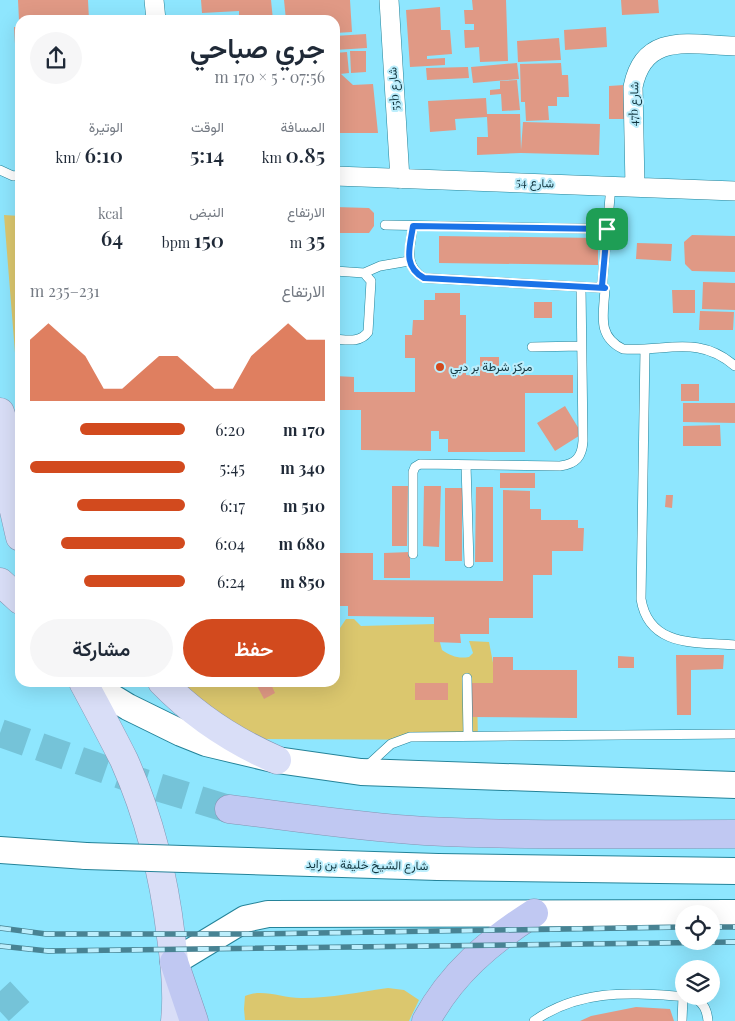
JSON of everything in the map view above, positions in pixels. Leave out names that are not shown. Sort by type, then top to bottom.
[{"type":"highway","points":[[229,809],[424,831],[521,834],[735,834]]},
{"type":"highway","points":[[426,1021],[439,999],[468,964],[511,928],[534,913]]},
{"type":"highway","points":[[174,962],[194,1021]]},
{"type":"main road","points":[[0,412],[15,456]]},
{"type":"main road","points":[[0,450],[15,515]]},
{"type":"main road","points":[[0,582],[15,596]]},
{"type":"main road","points":[[86,687],[124,760],[144,814],[163,886],[174,962],[175,1021]]},
{"type":"main road","points":[[95,687],[128,707],[181,733],[206,743],[277,760],[361,772],[735,785]]},
{"type":"main road","points":[[167,687],[192,711],[212,726],[232,739],[277,760]]},
{"type":"main road","name":"شارع الشيخ خليفة بن زايد","points":[[0,850],[86,856],[438,867],[735,871]]},
{"type":"main road","points":[[174,962],[245,919],[268,914],[735,913]]},
{"type":"street","points":[[154,0],[156,15]]},
{"type":"street","name":"55b شارع","points":[[389,0],[400,179]]},
{"type":"street","name":"47b شارع","points":[[635,187],[632,87],[636,72],[645,58],[658,49],[673,44],[735,46]]},
{"type":"street","name":"شارع 54","points":[[340,176],[735,191]]},
{"type":"lane","points":[[0,170],[15,176]]},
{"type":"lane","points":[[611,186],[602,286],[605,288],[604,328],[607,337],[614,345],[623,349],[690,346],[707,348],[723,355],[735,366]]},
{"type":"lane","points":[[385,225],[607,229]]},
{"type":"lane","points":[[413,226],[409,261],[412,268],[424,278],[605,288]]},
{"type":"lane","points":[[340,272],[364,273],[380,266],[409,261]]},
{"type":"lane","points":[[340,339],[359,340],[368,332],[371,281],[364,273]]},
{"type":"lane","points":[[413,554],[412,478],[415,467],[420,464],[560,466],[570,465],[578,460],[583,451],[581,287]]},
{"type":"lane","points":[[532,347],[582,346]]},
{"type":"lane","points":[[645,349],[641,599],[643,610],[654,628],[673,639],[735,645]]},
{"type":"lane","points":[[466,465],[468,563]]},
{"type":"lane","points":[[467,678],[468,736]]},
{"type":"lane","points":[[361,772],[383,750],[400,740],[415,737],[735,734]]},
{"type":"lane","points":[[534,1021],[576,1001],[610,994],[637,992],[675,996]]},
{"type":"lane","points":[[682,1021],[683,1005]]},
{"type":"lane","points":[[703,1005],[708,1021]]},
{"type":"shaded area","points":[[4,215],[15,216],[15,353]]},
{"type":"shaded area","points":[[346,619],[354,619],[361,626],[435,624],[442,650],[465,658],[473,653],[469,641],[489,642],[499,694],[477,695],[478,740],[252,739],[184,687],[340,687],[340,628]]},
{"type":"shaded area","points":[[388,988],[404,990],[419,1000],[409,1021],[245,1020],[245,996],[252,994],[266,993],[296,998],[313,998]]},
{"type":"building","points":[[18,0],[88,0],[89,15],[19,15]]},
{"type":"building","points":[[201,0],[271,0],[272,15],[239,15],[239,11],[202,13]]},
{"type":"building","points":[[284,0],[350,0],[352,32],[340,33],[340,15],[286,15]]},
{"type":"building","points":[[472,0],[506,0],[508,61],[480,62],[479,47],[465,48],[464,30],[474,30],[474,24],[465,24],[464,10],[473,10]]},
{"type":"building","points":[[621,0],[658,0],[659,13],[622,15]]},
{"type":"building","points":[[440,7],[441,30],[450,30],[452,54],[427,56],[427,59],[445,58],[445,65],[410,67],[406,10]]},
{"type":"building","points":[[606,27],[607,47],[565,50],[564,30]]},
{"type":"building","points":[[366,34],[367,48],[340,50],[340,36]]},
{"type":"building","points":[[559,38],[561,60],[518,62],[517,41]]},
{"type":"building","points":[[350,51],[366,51],[366,72],[351,73]]},
{"type":"building","points":[[347,52],[349,73],[340,74],[340,53]]},
{"type":"building","points":[[517,63],[519,79],[473,83],[471,67]]},
{"type":"building","points":[[561,63],[562,75],[568,75],[569,97],[557,97],[557,106],[548,106],[549,120],[526,121],[525,102],[521,102],[520,64]]},
{"type":"building","points":[[468,67],[469,78],[427,80],[426,68]]},
{"type":"building","points":[[340,74],[353,85],[373,84],[378,133],[340,133]]},
{"type":"building","points":[[517,80],[520,110],[502,111],[501,94],[490,95],[490,90],[500,89],[500,81]]},
{"type":"building","points":[[624,85],[624,119],[609,119],[609,86]]},
{"type":"building","points":[[486,98],[487,114],[520,114],[521,150],[523,122],[600,124],[599,155],[521,153],[477,155],[477,137],[488,137],[487,117],[455,119],[456,130],[430,132],[428,101]]},
{"type":"building","points":[[340,207],[369,208],[374,213],[374,226],[369,233],[340,233]]},
{"type":"building","points":[[692,235],[735,236],[735,272],[692,271],[685,264],[684,242]]},
{"type":"building","points":[[439,236],[598,238],[598,265],[439,263]]},
{"type":"building","points":[[637,243],[672,244],[671,261],[636,259]]},
{"type":"building","points":[[703,282],[735,283],[735,310],[702,309]]},
{"type":"building","points":[[672,290],[695,290],[695,313],[673,313]]},
{"type":"building","name":"مركز شرطة بر دبي","points":[[435,293],[460,293],[460,315],[466,315],[466,375],[480,376],[480,357],[499,357],[499,375],[573,375],[573,393],[525,393],[525,452],[448,452],[448,439],[439,439],[439,431],[431,431],[431,451],[361,450],[361,410],[340,410],[340,376],[354,377],[354,392],[415,392],[415,358],[405,358],[405,335],[412,335],[413,320],[424,320],[424,300],[435,300]]},
{"type":"building","points":[[534,302],[552,302],[552,318],[534,318]]},
{"type":"building","points":[[700,311],[734,312],[733,330],[699,330]]},
{"type":"building","points":[[681,384],[699,384],[699,401],[681,401]]},
{"type":"building","points":[[683,403],[735,403],[735,423],[683,422]]},
{"type":"building","points":[[565,406],[582,434],[555,451],[537,423]]},
{"type":"building","points":[[720,425],[721,446],[683,446],[683,426]]},
{"type":"building","points":[[500,473],[535,473],[535,488],[500,488]]},
{"type":"building","points":[[392,486],[408,486],[407,546],[392,546]]},
{"type":"building","points":[[424,486],[441,486],[439,547],[423,546]]},
{"type":"building","points":[[476,487],[493,487],[493,562],[475,562]]},
{"type":"building","points":[[445,488],[462,488],[462,561],[445,561]]},
{"type":"building","points":[[503,490],[530,491],[530,509],[541,509],[541,520],[578,520],[578,528],[584,528],[583,551],[552,551],[552,575],[533,575],[533,618],[489,618],[489,634],[460,634],[461,643],[434,642],[434,617],[348,616],[348,606],[340,606],[340,553],[373,553],[373,580],[503,581]]},
{"type":"building","points":[[666,495],[673,495],[672,508],[665,507]]},
{"type":"building","points":[[410,552],[410,578],[384,578],[384,553]]},
{"type":"building","points":[[676,655],[724,655],[723,669],[691,670],[691,715],[677,715]]},
{"type":"building","points":[[618,656],[634,657],[634,668],[618,668]]},
{"type":"building","points":[[493,657],[513,657],[513,670],[577,670],[577,718],[471,717],[471,683],[493,683]]},
{"type":"building","points":[[415,683],[448,683],[448,700],[415,700]]},
{"type":"building","points":[[258,687],[272,687],[275,693],[264,699]]},
{"type":"building","points":[[636,1007],[670,1009],[674,1021],[580,1021],[591,1016]]},
{"type":"tunnel","points":[[0,733],[141,782],[229,809]]},
{"type":"tunnel","points":[[0,991],[28,1021]]},
{"type":"railway","points":[[0,928],[46,934],[257,934],[675,927]]},
{"type":"railway","points":[[720,927],[735,927]]},
{"type":"railway","points":[[0,946],[48,951],[735,942]]},
{"type":"place","name":"مركز شرطة بر دبي","points":[[440,367]]},
{"type":"route","points":[[413,226],[607,229],[602,286],[605,288],[424,278],[417,274],[409,261],[413,226]]}]
